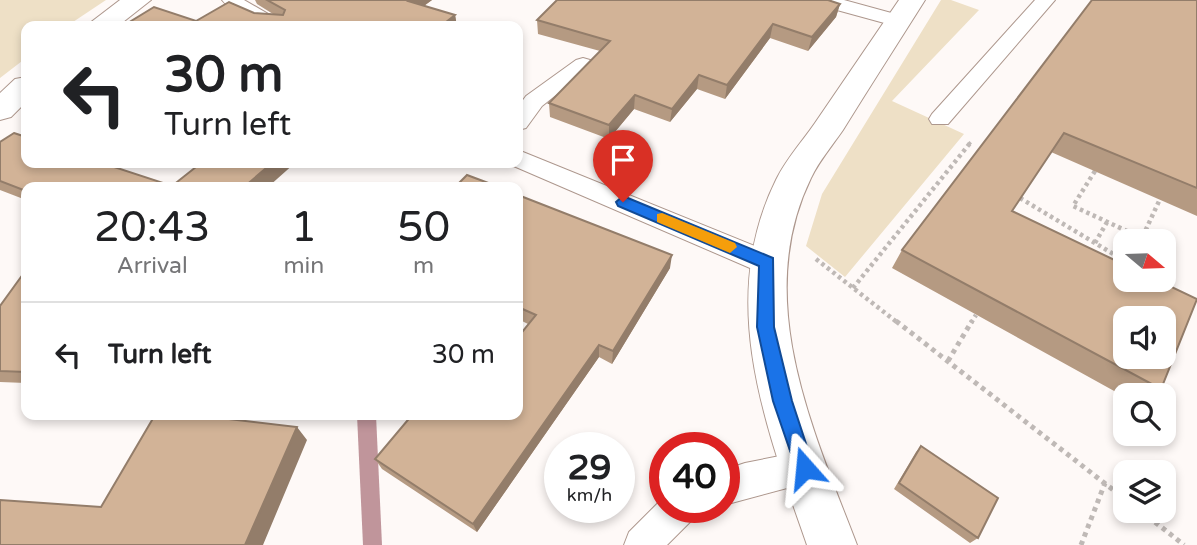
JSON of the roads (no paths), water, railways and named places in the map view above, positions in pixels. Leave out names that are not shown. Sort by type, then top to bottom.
[{"type":"street","points":[[107,21],[138,0]]},
{"type":"street","points":[[832,545],[782,401],[768,339],[767,262],[775,227],[794,178],[905,10]]},
{"type":"street","points":[[0,110],[21,91]]},
{"type":"lane","points":[[232,0],[247,12],[268,21]]},
{"type":"lane","points":[[822,0],[905,10]]},
{"type":"lane","points":[[940,119],[1045,0]]},
{"type":"lane","points":[[523,116],[534,102],[583,64]]},
{"type":"lane","points":[[523,160],[767,262]]},
{"type":"lane","points":[[740,484],[805,468]]},
{"type":"lane","points":[[642,545],[663,523]]}]
